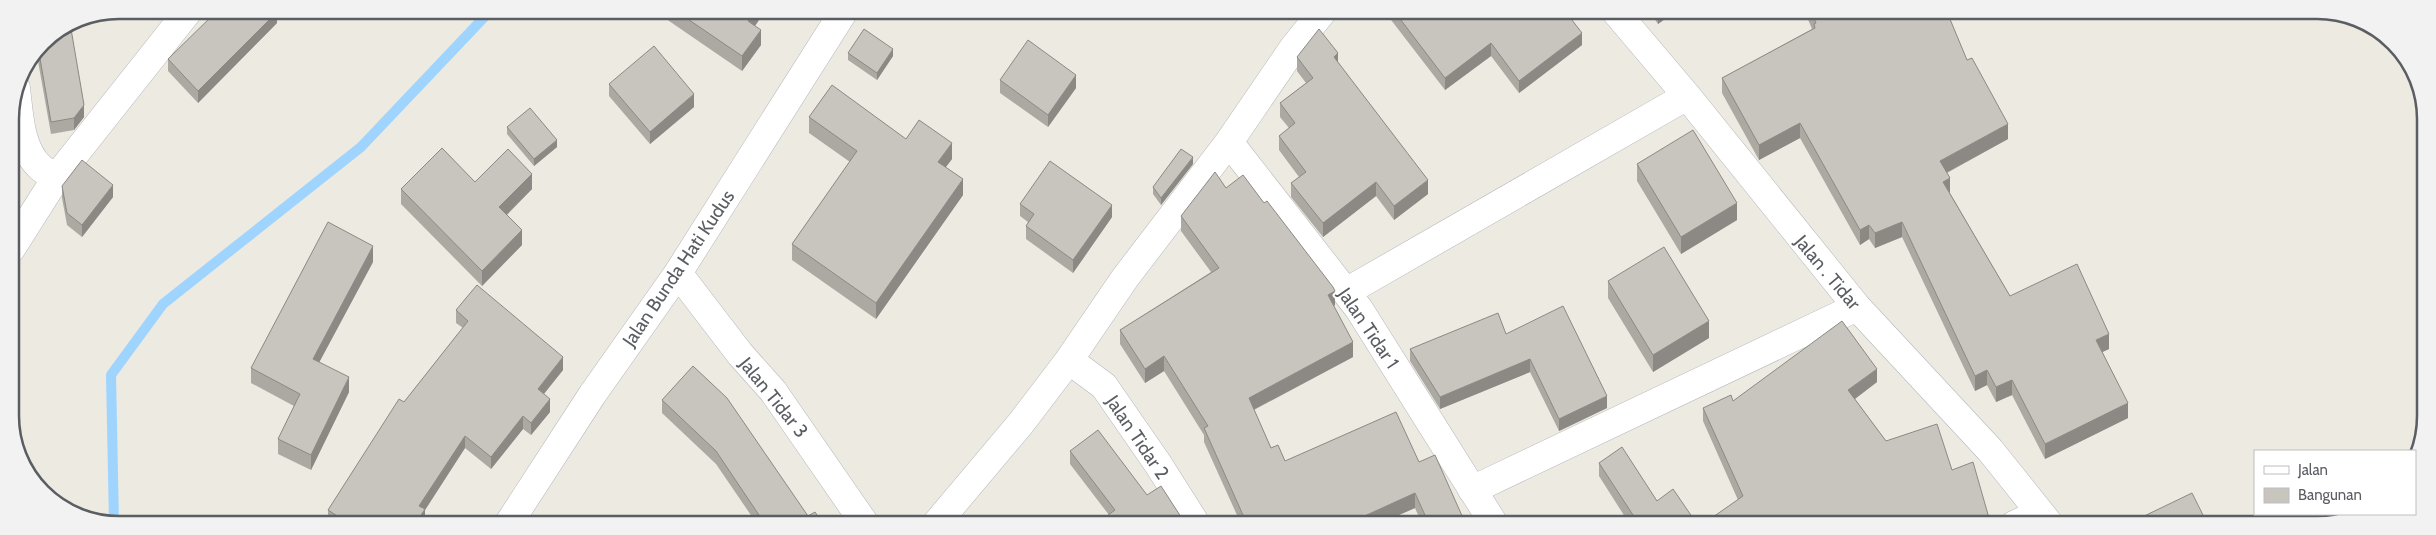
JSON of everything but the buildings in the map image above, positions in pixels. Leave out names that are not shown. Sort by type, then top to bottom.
[{"type":"street","points":[[19,236],[56,178],[182,19]]},
{"type":"street","name":"Jalan Bunda Hati Kudus","points":[[514,516],[592,395],[678,274],[839,19]]},
{"type":"street","points":[[943,516],[1021,423],[1068,360],[1124,278],[1229,142],[1294,47],[1317,19]]},
{"type":"street","name":"Jalan . Tidar","points":[[1621,19],[1687,96],[1857,307],[1990,450],[2043,516]]},
{"type":"street","points":[[1346,292],[1687,96]]},
{"type":"street","points":[[19,133],[33,159],[40,167],[56,178]]},
{"type":"street","name":"Jalan Tidar 1","points":[[1229,142],[1359,309],[1489,516]]},
{"type":"street","name":"Jalan Tidar 3","points":[[678,274],[740,354],[774,391],[860,516]]},
{"type":"street","points":[[1472,490],[1857,307]]},
{"type":"street","name":"Jalan Tidar 2","points":[[1068,360],[1104,386],[1158,464],[1191,516]]},
{"type":"waterway","points":[[114,516],[111,375],[163,304],[361,147],[482,19]]}]
